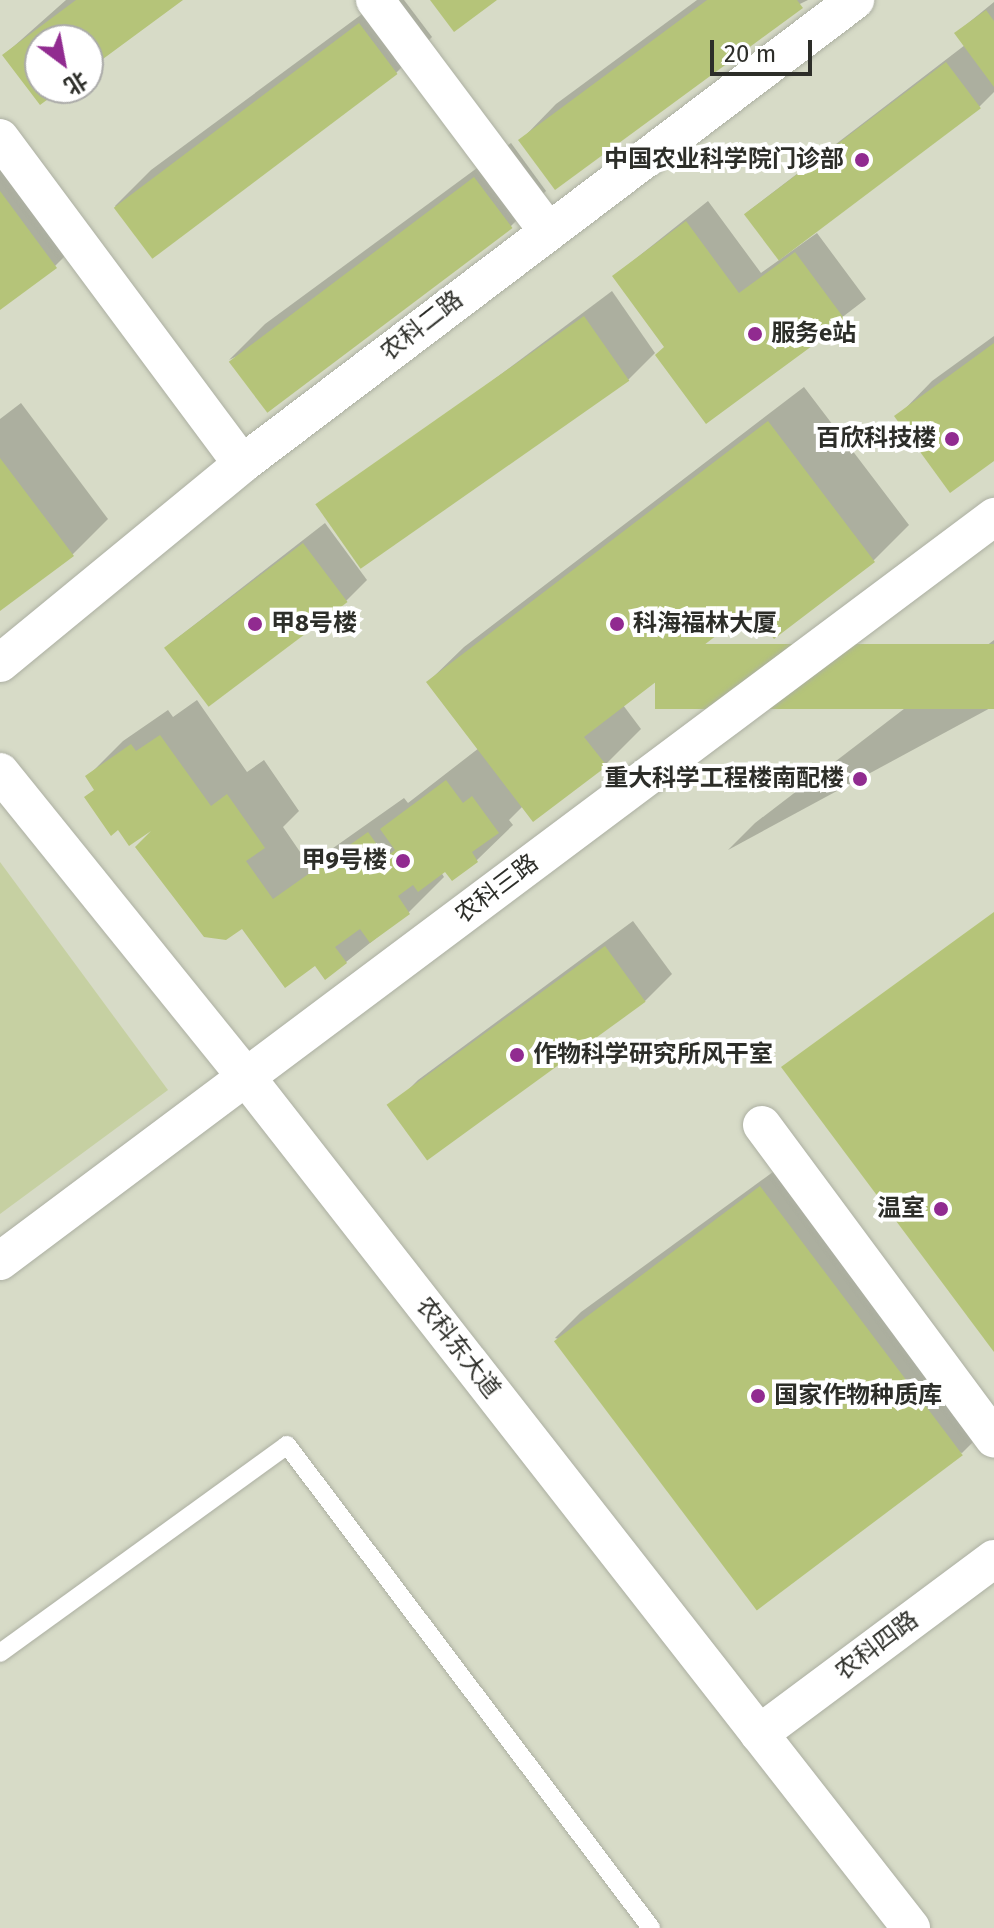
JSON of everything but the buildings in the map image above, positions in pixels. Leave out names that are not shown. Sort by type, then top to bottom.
[{"type":"street","points":[[375,0],[547,230]]},
{"type":"street","name":"农科二路","points":[[0,663],[242,464],[547,230],[855,0]]},
{"type":"street","points":[[0,138],[242,464]]},
{"type":"street","name":"农科三路","points":[[0,1261],[994,517]]},
{"type":"street","name":"农科东大道","points":[[0,772],[246,1077],[911,1928]]},
{"type":"street","points":[[762,1125],[994,1439]]},
{"type":"street","name":"农科四路","points":[[759,1734],[994,1559]]},
{"type":"lane","points":[[0,1653],[287,1445],[651,1928]]},
{"type":"shaded area","points":[[0,0],[994,0],[994,1928],[0,1928]]},
{"type":"green space","points":[[0,862],[168,1090],[0,1214]]},
{"type":"place","name":"中国农业科学院门诊部","points":[[862,160]]},
{"type":"place","name":"服务e站","points":[[755,334]]},
{"type":"place","name":"百欣科技楼","points":[[952,439]]},
{"type":"place","name":"甲8号楼","points":[[255,624]]},
{"type":"place","name":"科海福林大厦","points":[[617,624]]},
{"type":"place","name":"重大科学工程楼南配楼","points":[[860,779]]},
{"type":"place","name":"甲9号楼","points":[[403,861]]},
{"type":"place","name":"作物科学研究所风干室","points":[[517,1055]]},
{"type":"place","name":"温室","points":[[941,1209]]},
{"type":"place","name":"国家作物种质库","points":[[758,1396]]}]
